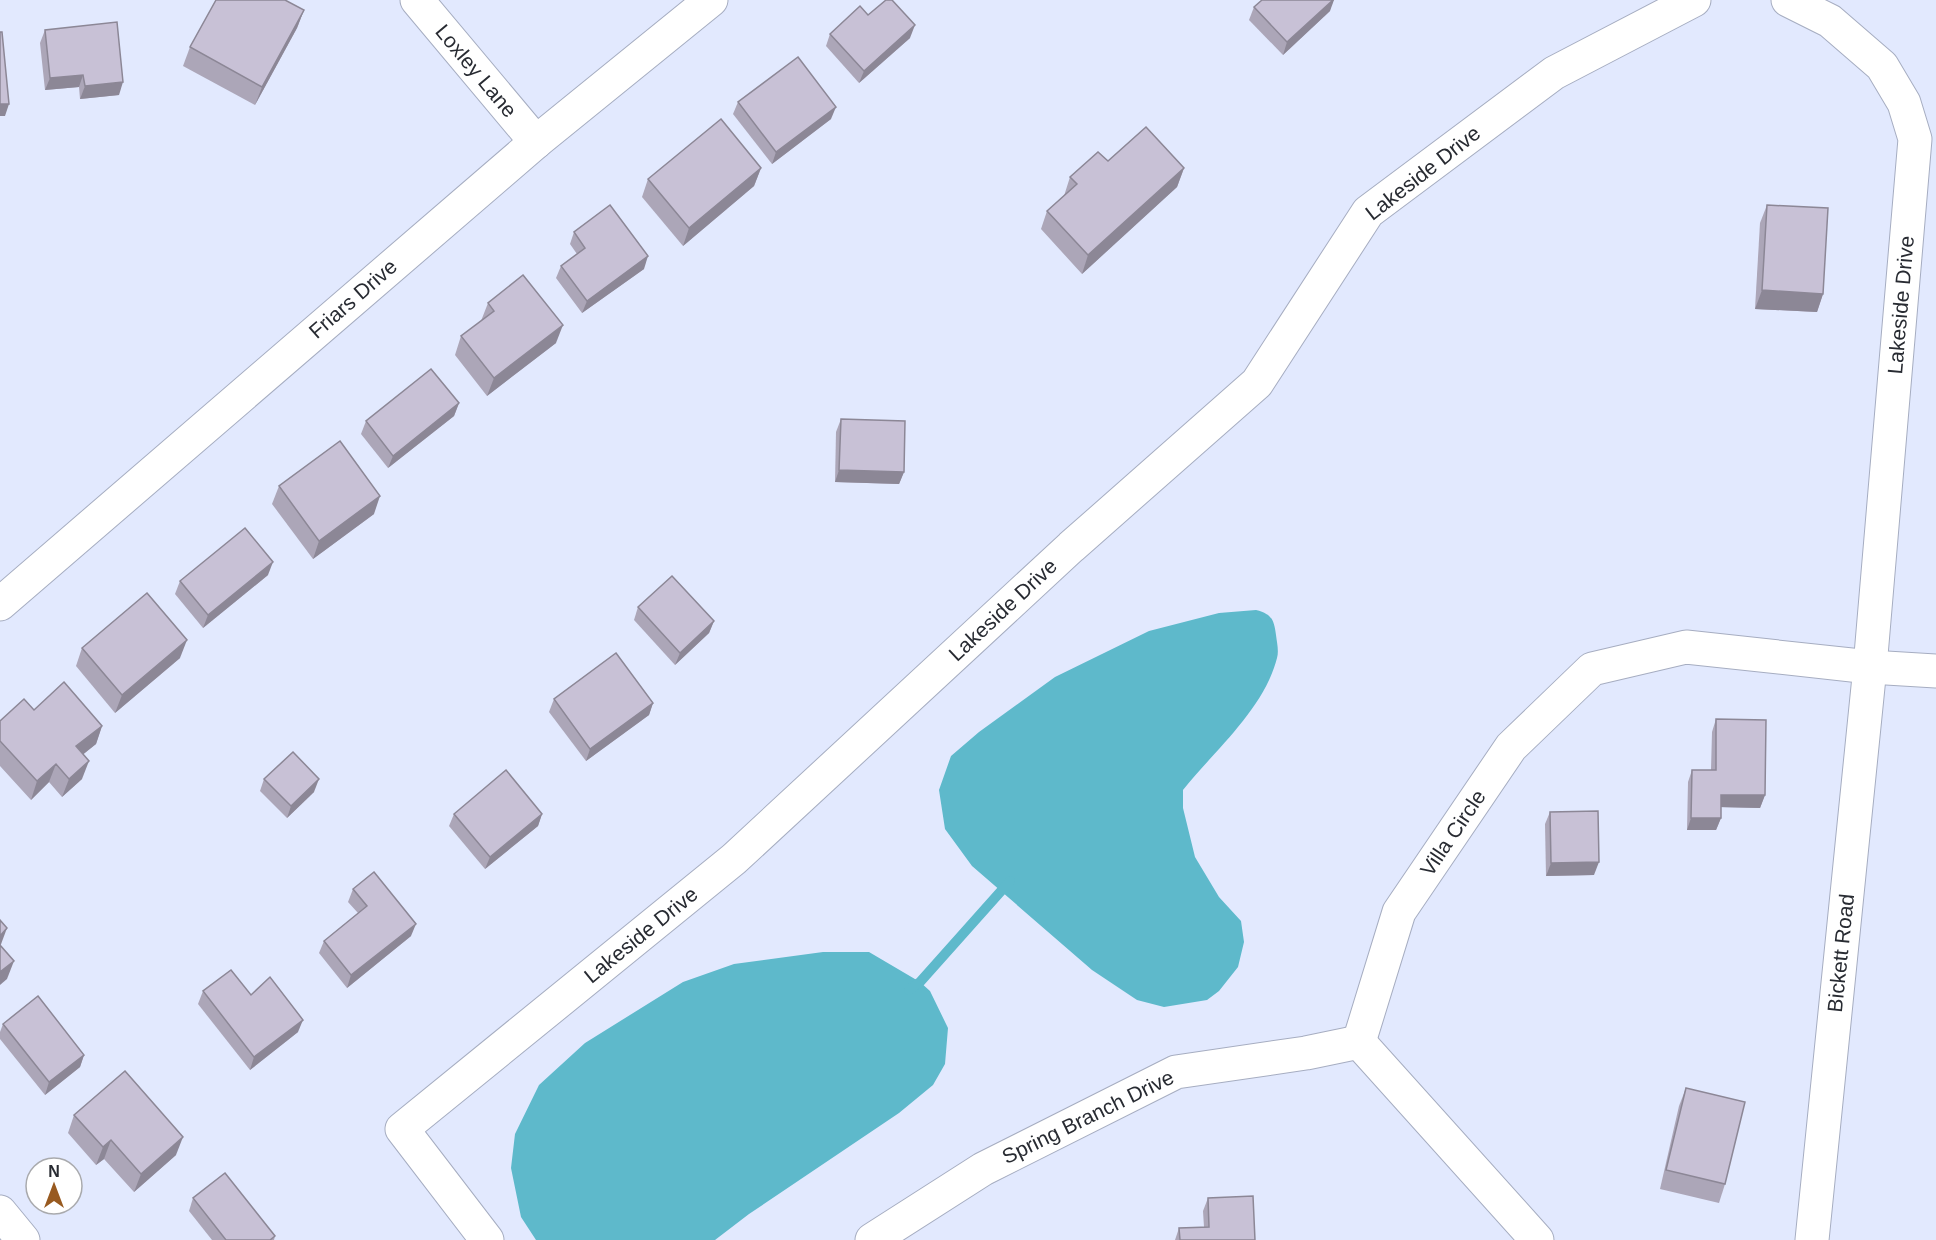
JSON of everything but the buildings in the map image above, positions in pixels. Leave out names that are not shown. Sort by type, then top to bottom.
[{"type":"street","name":"Loxley Lane","points":[[417,0],[536,142]]},
{"type":"street","name":"Friars Drive","points":[[0,604],[536,142],[711,0]]},
{"type":"street","name":"Lakeside Drive","points":[[487,1240],[402,1129],[734,860],[1071,548],[1257,383],[1368,212],[1554,73],[1694,0]]},
{"type":"street","name":"Lakeside Drive","points":[[1788,0],[1830,21],[1882,66],[1904,103],[1915,139],[1870,667]]},
{"type":"street","name":"Villa Circle","points":[[1359,1042],[1400,912],[1511,747],[1592,669],[1686,647],[1870,667],[1936,671]]},
{"type":"street","name":"Bickett Road","points":[[1812,1240],[1870,667]]},
{"type":"street","name":"Spring Branch Drive","points":[[872,1240],[983,1169],[1176,1072],[1306,1053],[1359,1042]]},
{"type":"street","points":[[1359,1042],[1537,1240]]},
{"type":"street","points":[[0,1212],[22,1240]]},
{"type":"water","points":[[1256,610],[1266,613],[1274,625],[1278,653],[1271,677],[1250,712],[1183,790],[1183,808],[1195,857],[1219,897],[1241,921],[1244,942],[1238,967],[1219,991],[1207,1000],[1164,1007],[1137,1000],[1092,970],[972,866],[945,829],[939,790],[951,756],[979,732],[1055,677],[1149,631],[1219,613]]},
{"type":"water","points":[[823,952],[869,952],[920,982],[930,991],[948,1028],[945,1064],[933,1085],[899,1113],[749,1214],[715,1240],[536,1240],[521,1217],[511,1168],[515,1134],[539,1085],[585,1043],[683,982],[734,964]]},
{"type":"waterway","points":[[909,990],[920,982],[1010,881]]}]
